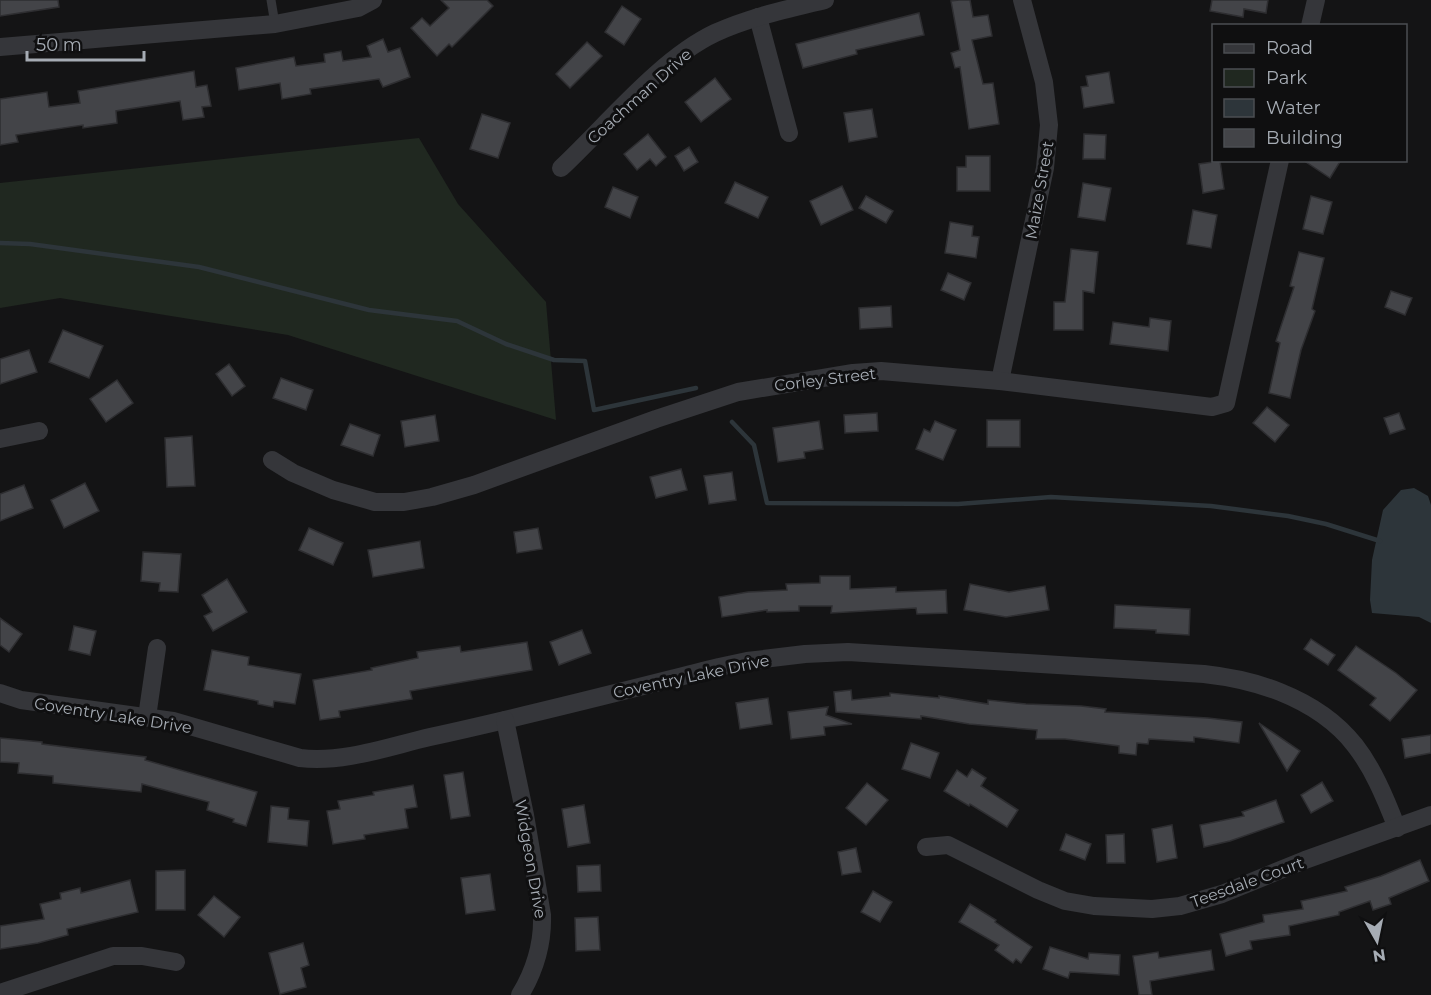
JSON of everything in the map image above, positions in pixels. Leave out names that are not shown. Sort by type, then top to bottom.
[{"type":"street","points":[[0,47],[276,24],[358,8],[373,0]]},
{"type":"street","name":"Coachman Drive","points":[[561,168],[656,75],[690,47],[715,33],[758,17],[825,0]]},
{"type":"street","name":"Maize Street","points":[[1000,381],[1045,168],[1048,144],[1047,96],[1022,0]]},
{"type":"street","points":[[1310,24],[1316,0]]},
{"type":"street","points":[[758,17],[789,133]]},
{"type":"street","name":"Corley Street","points":[[272,460],[293,473],[333,490],[375,502],[404,502],[474,485],[738,392],[852,373],[881,371],[1000,381],[1184,405],[1212,407],[1226,403],[1280,162]]},
{"type":"street","points":[[0,439],[39,431]]},
{"type":"street","points":[[147,717],[157,648]]},
{"type":"street","name":"Coventry Lake Drive","points":[[0,693],[21,700],[173,721],[300,758],[316,760],[348,757],[719,667],[805,654],[848,652],[942,656],[1233,677],[1301,700],[1337,725],[1356,746],[1372,771],[1397,828]]},
{"type":"street","name":"Widgeon Drive","points":[[505,720],[525,815],[543,929],[537,958],[520,995]]},
{"type":"street","name":"Teesdale Court","points":[[926,847],[948,845],[961,850],[1038,890],[1065,901],[1094,906],[1152,909],[1180,906],[1222,894],[1305,860],[1431,815]]},
{"type":"street","points":[[0,993],[113,956],[142,956],[176,962]]},
{"type":"lane","points":[[271,0],[276,24]]},
{"type":"green space","points":[[419,138],[458,204],[546,302],[556,420],[288,335],[60,298],[0,308],[0,183]]},
{"type":"water","points":[[1414,488],[1428,496],[1431,505],[1431,623],[1419,617],[1372,613],[1370,600],[1372,560],[1383,510],[1401,490]]},
{"type":"building","points":[[0,0],[58,0],[59,7],[0,16]]},
{"type":"building","points":[[441,0],[487,0],[493,6],[452,47],[449,44],[437,56],[411,28],[422,18],[430,26],[449,8]]},
{"type":"building","points":[[970,0],[973,17],[988,15],[992,36],[972,40],[983,84],[993,83],[999,124],[969,129],[960,67],[955,68],[951,53],[960,50],[951,1]]},
{"type":"building","points":[[1212,0],[1268,0],[1266,13],[1244,9],[1243,17],[1210,11]]},
{"type":"building","points":[[622,6],[641,19],[624,45],[605,32]]},
{"type":"building","points":[[919,13],[924,35],[856,50],[857,54],[803,68],[796,44]]},
{"type":"building","points":[[383,39],[388,52],[400,48],[410,77],[383,87],[379,79],[310,89],[311,94],[282,99],[280,83],[239,90],[236,68],[294,57],[296,66],[325,62],[324,54],[341,51],[343,61],[371,57],[367,46]]},
{"type":"building","points":[[587,42],[602,56],[570,88],[556,74]]},
{"type":"building","points":[[194,71],[196,87],[207,85],[211,106],[202,107],[204,117],[183,120],[180,101],[116,111],[117,123],[83,128],[83,125],[16,135],[18,142],[0,145],[0,99],[47,92],[49,107],[80,103],[78,91]]},
{"type":"building","points":[[1109,72],[1114,103],[1084,108],[1081,87],[1088,86],[1086,76]]},
{"type":"building","points":[[715,78],[731,99],[701,122],[685,102]]},
{"type":"building","points":[[872,109],[877,137],[849,142],[844,113]]},
{"type":"building","points":[[482,114],[510,123],[498,158],[470,149]]},
{"type":"building","points":[[648,134],[666,157],[656,166],[650,159],[637,170],[624,154]]},
{"type":"building","points":[[1084,134],[1106,135],[1105,159],[1083,159]]},
{"type":"building","points":[[689,147],[698,162],[684,171],[675,156]]},
{"type":"building","points":[[966,156],[990,156],[990,191],[957,191],[957,167],[966,167]]},
{"type":"building","points":[[1220,162],[1224,189],[1203,193],[1199,164]]},
{"type":"building","points":[[1306,162],[1340,162],[1330,178]]},
{"type":"building","points":[[735,182],[768,197],[758,218],[725,203]]},
{"type":"building","points":[[1083,183],[1111,188],[1105,221],[1078,217]]},
{"type":"building","points":[[842,186],[853,210],[821,225],[810,201]]},
{"type":"building","points":[[613,187],[638,197],[630,218],[605,207]]},
{"type":"building","points":[[866,196],[893,211],[886,223],[859,208]]},
{"type":"building","points":[[1311,196],[1332,202],[1323,234],[1303,229]]},
{"type":"building","points":[[1193,210],[1217,215],[1211,248],[1187,244]]},
{"type":"building","points":[[950,222],[973,226],[972,236],[979,237],[976,258],[945,253]]},
{"type":"building","points":[[1071,249],[1098,252],[1094,293],[1083,291],[1083,330],[1054,330],[1054,302],[1065,302]]},
{"type":"building","points":[[1299,252],[1324,258],[1312,309],[1315,311],[1301,350],[1290,398],[1269,393],[1280,343],[1276,341],[1294,287],[1290,286]]},
{"type":"building","points":[[948,273],[971,283],[964,300],[941,290]]},
{"type":"building","points":[[1391,291],[1412,298],[1405,315],[1385,307]]},
{"type":"building","points":[[891,306],[892,327],[860,329],[859,308]]},
{"type":"building","points":[[1150,318],[1171,321],[1168,351],[1110,344],[1113,322],[1149,327]]},
{"type":"building","points":[[63,330],[103,346],[89,378],[49,362]]},
{"type":"building","points":[[29,350],[37,372],[0,384],[0,359]]},
{"type":"building","points":[[229,364],[245,386],[232,396],[216,374]]},
{"type":"building","points":[[281,378],[313,390],[306,410],[273,398]]},
{"type":"building","points":[[117,380],[133,403],[106,422],[90,399]]},
{"type":"building","points":[[1267,407],[1289,425],[1275,442],[1253,423]]},
{"type":"building","points":[[877,413],[878,431],[845,433],[844,415]]},
{"type":"building","points":[[1399,413],[1405,429],[1390,434],[1384,418]]},
{"type":"building","points":[[435,415],[439,441],[405,447],[401,421]]},
{"type":"building","points":[[987,420],[1020,420],[1020,447],[987,447]]},
{"type":"building","points":[[819,421],[823,449],[804,452],[805,458],[778,462],[773,428]]},
{"type":"building","points":[[935,421],[956,430],[943,460],[916,449],[924,429],[930,432]]},
{"type":"building","points":[[350,424],[380,435],[373,456],[341,445]]},
{"type":"building","points":[[192,436],[195,486],[167,487],[165,438]]},
{"type":"building","points":[[681,469],[687,490],[656,498],[650,477]]},
{"type":"building","points":[[732,472],[736,500],[709,504],[704,476]]},
{"type":"building","points":[[85,483],[99,511],[64,528],[51,500]]},
{"type":"building","points":[[24,485],[33,508],[0,521],[0,494]]},
{"type":"building","points":[[309,528],[343,543],[333,565],[299,550]]},
{"type":"building","points":[[538,528],[542,549],[517,553],[514,532]]},
{"type":"building","points":[[420,541],[424,568],[373,577],[368,550]]},
{"type":"building","points":[[143,552],[181,554],[178,592],[159,591],[160,583],[141,581]]},
{"type":"building","points":[[820,576],[850,576],[850,589],[896,587],[896,592],[946,590],[947,613],[917,614],[916,608],[831,613],[832,606],[799,606],[799,611],[767,612],[767,610],[722,617],[719,597],[748,592],[787,590],[786,584],[820,583]]},
{"type":"building","points":[[227,579],[247,612],[213,631],[204,616],[212,612],[202,595]]},
{"type":"building","points":[[970,584],[1009,592],[1045,586],[1049,610],[1006,617],[964,610]]},
{"type":"building","points":[[1115,605],[1190,609],[1189,635],[1156,633],[1156,630],[1114,628]]},
{"type":"building","points":[[0,618],[22,634],[9,652],[0,645]]},
{"type":"building","points":[[74,626],[96,631],[90,655],[69,650]]},
{"type":"building","points":[[582,630],[591,653],[559,665],[550,642]]},
{"type":"building","points":[[1311,639],[1335,655],[1328,665],[1304,649]]},
{"type":"building","points":[[527,642],[532,670],[410,691],[412,699],[339,711],[340,717],[320,720],[313,680],[372,670],[371,668],[418,658],[417,652],[460,646],[461,652]]},
{"type":"building","points":[[1356,646],[1417,690],[1390,721],[1370,705],[1376,698],[1338,670]]},
{"type":"building","points":[[212,650],[249,657],[248,665],[301,674],[295,704],[274,701],[273,707],[258,704],[258,701],[204,690]]},
{"type":"building","points":[[851,690],[852,700],[890,696],[890,693],[939,698],[939,696],[988,704],[988,700],[1081,706],[1106,709],[1105,712],[1242,722],[1239,743],[1194,737],[1194,742],[1149,739],[1148,744],[1137,743],[1136,755],[1119,753],[1119,746],[1065,739],[1036,739],[1037,730],[969,724],[921,716],[921,719],[836,712],[834,692]]},
{"type":"building","points":[[768,698],[772,724],[740,729],[736,703]]},
{"type":"building","points":[[828,707],[826,715],[852,724],[824,727],[825,735],[791,739],[788,712]]},
{"type":"building","points":[[1259,723],[1300,751],[1287,771]]},
{"type":"building","points":[[1431,735],[1431,753],[1405,758],[1402,739]]},
{"type":"building","points":[[0,738],[146,757],[145,760],[257,792],[246,826],[233,822],[234,819],[207,810],[209,802],[142,784],[141,792],[53,783],[53,776],[18,773],[19,763],[0,762]]},
{"type":"building","points":[[911,743],[939,753],[930,778],[902,769]]},
{"type":"building","points":[[972,769],[986,778],[981,786],[1018,810],[1007,827],[944,791],[957,770],[967,777]]},
{"type":"building","points":[[463,772],[470,816],[451,819],[444,775]]},
{"type":"building","points":[[1322,782],[1333,801],[1311,813],[1301,795]]},
{"type":"building","points":[[867,783],[888,800],[866,825],[846,808]]},
{"type":"building","points":[[413,785],[417,807],[405,809],[408,828],[364,835],[365,839],[333,844],[327,811],[340,809],[338,801]]},
{"type":"building","points":[[1276,800],[1284,822],[1230,841],[1204,847],[1200,825],[1244,816],[1242,812]]},
{"type":"building","points":[[584,805],[590,843],[568,847],[562,809]]},
{"type":"building","points":[[271,806],[289,808],[288,819],[309,821],[307,846],[268,842]]},
{"type":"building","points":[[1172,825],[1177,858],[1157,862],[1152,829]]},
{"type":"building","points":[[1066,834],[1091,844],[1085,860],[1060,850]]},
{"type":"building","points":[[1124,834],[1125,863],[1107,863],[1106,835]]},
{"type":"building","points":[[856,848],[861,872],[842,875],[838,852]]},
{"type":"building","points":[[1420,860],[1429,881],[1389,898],[1391,904],[1373,910],[1370,901],[1339,912],[1339,915],[1289,926],[1290,935],[1250,941],[1252,949],[1226,956],[1220,934],[1264,922],[1263,915],[1303,909],[1301,901],[1347,891],[1345,887],[1381,876]]},
{"type":"building","points":[[600,865],[601,891],[578,892],[577,866]]},
{"type":"building","points":[[185,870],[185,910],[156,910],[156,871]]},
{"type":"building","points":[[490,874],[495,910],[466,914],[461,878]]},
{"type":"building","points":[[130,880],[138,912],[67,929],[68,935],[0,949],[0,926],[44,919],[40,904],[61,899],[60,893],[80,888],[81,893]]},
{"type":"building","points":[[873,891],[892,902],[880,922],[861,912]]},
{"type":"building","points":[[214,896],[240,917],[224,937],[198,915]]},
{"type":"building","points":[[970,904],[1032,947],[1021,963],[1016,959],[1013,963],[995,950],[999,945],[959,922]]},
{"type":"building","points":[[598,917],[600,950],[576,951],[575,918]]},
{"type":"building","points":[[303,943],[309,965],[301,968],[306,987],[280,994],[269,953]]},
{"type":"building","points":[[1050,947],[1088,959],[1089,953],[1120,955],[1119,975],[1070,972],[1068,978],[1043,969]]},
{"type":"building","points":[[1211,950],[1214,970],[1150,981],[1152,995],[1139,995],[1133,956],[1158,952],[1159,958]]},
{"type":"waterway","points":[[0,243],[30,244],[199,267],[369,310],[457,321],[506,344],[554,360],[585,361],[594,410],[696,388]]},
{"type":"waterway","points":[[732,422],[754,445],[767,503],[958,504],[1051,497],[1211,506],[1288,516],[1326,524],[1380,541]]}]
